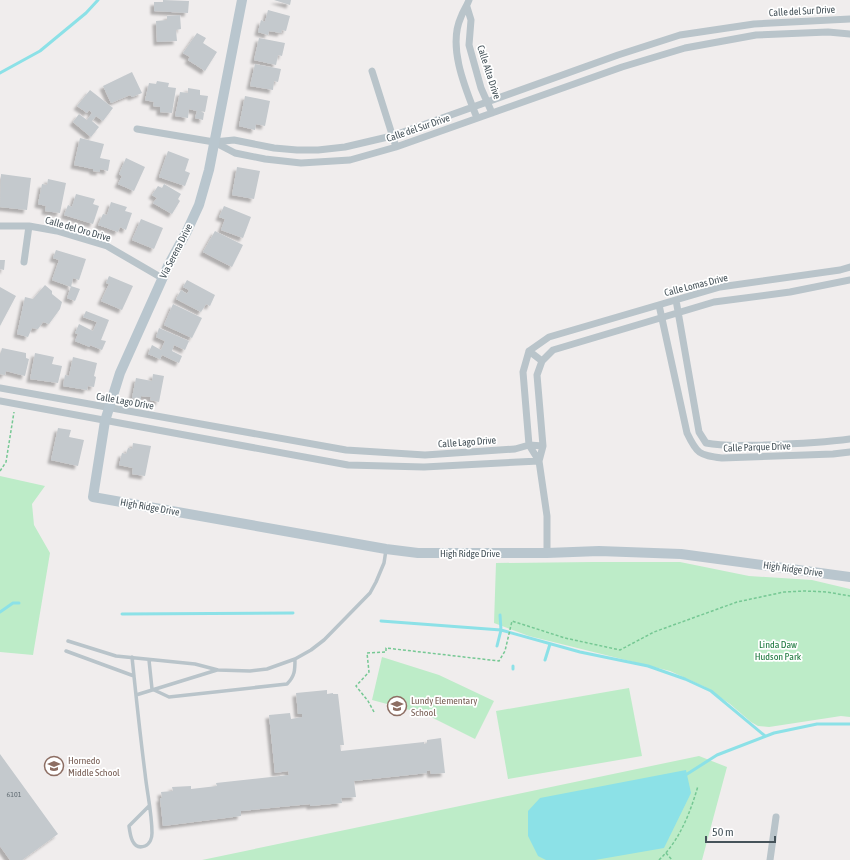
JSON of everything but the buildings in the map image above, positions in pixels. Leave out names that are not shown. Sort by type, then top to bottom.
[{"type":"street","name":"Via Serena Drive","points":[[93,497],[105,421],[120,373],[162,278],[199,205],[209,170],[242,0]]},
{"type":"street","name":"Calle Alta Drive","points":[[468,3],[460,17],[456,36],[458,60],[472,107],[477,118]]},
{"type":"street","name":"Calle Alta Drive","points":[[468,3],[471,20],[469,45],[475,67],[492,113]]},
{"type":"street","name":"Calle del Sur Drive","points":[[137,129],[214,142],[234,140],[274,148],[297,150],[318,150],[345,147],[392,136],[618,55],[680,35],[754,24],[850,19]]},
{"type":"street","points":[[754,24],[756,35]]},
{"type":"street","name":"Calle del Sur Drive","points":[[214,142],[234,153],[264,159],[301,163],[350,160],[396,147],[622,67],[685,48],[756,35],[828,32],[850,34]]},
{"type":"street","name":"Calle Alta Drive","points":[[456,36],[470,37]]},
{"type":"street","points":[[618,55],[622,67]]},
{"type":"street","points":[[372,71],[396,147]]},
{"type":"street","name":"Calle del Oro Drive","points":[[0,226],[29,226],[57,231],[107,246],[162,278]]},
{"type":"street","name":"Calle del Oro Drive","points":[[24,262],[29,226]]},
{"type":"street","name":"Calle Lomas Drive","points":[[529,351],[549,337],[720,287],[840,270],[850,267]]},
{"type":"street","points":[[840,270],[840,282]]},
{"type":"street","name":"Calle Lomas Drive","points":[[542,361],[553,350],[714,302],[790,292],[850,280]]},
{"type":"street","points":[[659,305],[687,433],[695,449],[701,453],[706,442],[699,432],[676,300]]},
{"type":"street","points":[[584,327],[588,340]]},
{"type":"street","points":[[539,460],[529,445],[524,372],[529,351],[542,361],[537,375],[543,446],[539,460],[547,516],[547,553]]},
{"type":"street","name":"Calle Lago Drive","points":[[0,388],[346,450],[425,455],[515,449],[529,445],[543,446]]},
{"type":"street","points":[[0,401],[348,465],[424,467],[539,460]]},
{"type":"street","points":[[244,446],[247,433]]},
{"type":"street","name":"Calle Parque Drive","points":[[706,442],[721,446],[764,445],[835,441],[850,438]]},
{"type":"street","name":"Calle Parque Drive","points":[[701,453],[706,456],[722,458],[833,454],[850,452]]},
{"type":"street","points":[[392,466],[393,453]]},
{"type":"street","name":"High Ridge Drive","points":[[93,497],[386,549],[418,553],[547,553],[599,551],[681,554],[850,577]]},
{"type":"street","points":[[770,860],[776,817]]},
{"type":"lane","points":[[68,641],[116,656],[195,664],[218,670],[250,671],[267,669],[295,659],[311,650],[324,640],[370,593],[384,563],[386,549]]},
{"type":"lane","points":[[66,652],[134,676]]},
{"type":"lane","points":[[132,657],[136,695],[149,806],[152,835],[150,842],[142,847],[136,845],[130,838],[129,826],[149,806]]},
{"type":"lane","points":[[152,689],[168,697],[287,684],[294,675],[295,659]]},
{"type":"lane","points":[[149,660],[152,689]]},
{"type":"lane","points":[[136,695],[218,670]]},
{"type":"path","points":[[0,471],[6,462],[16,404]]},
{"type":"path","points":[[374,712],[368,701],[356,686],[369,672],[367,653],[386,652],[386,648],[499,661],[505,651],[512,621],[565,638],[620,650],[654,632],[737,602],[784,592],[827,592],[850,596]]},
{"type":"path","points":[[659,860],[671,848],[689,814],[698,786]]},
{"type":"path","points":[[666,853],[672,860]]},
{"type":"green space","points":[[0,476],[45,486],[32,504],[34,525],[50,553],[33,655],[0,652]]},
{"type":"green space","name":"Linda Daw Hudson Park","points":[[680,562],[749,576],[812,580],[850,589],[850,717],[841,716],[769,727],[758,726],[705,687],[670,671],[529,636],[494,623],[496,563]]},
{"type":"green space","points":[[382,657],[439,675],[494,701],[475,739],[425,714],[372,700]]},
{"type":"green space","points":[[629,688],[642,756],[508,779],[496,711]]},
{"type":"green space","points":[[699,756],[727,767],[702,860],[202,860]]},
{"type":"water","points":[[686,770],[691,793],[664,848],[595,860],[546,860],[538,856],[528,836],[528,811],[540,798]]},
{"type":"waterway","points":[[0,73],[40,51],[86,13],[98,0]]},
{"type":"waterway","points":[[0,612],[13,603],[19,603]]},
{"type":"waterway","points":[[122,614],[293,613]]},
{"type":"waterway","points":[[497,646],[501,630],[500,615]]},
{"type":"waterway","points":[[381,621],[501,630],[580,652],[648,666],[685,679],[711,691],[765,736]]},
{"type":"waterway","points":[[545,660],[550,644]]},
{"type":"waterway","points":[[684,776],[717,755],[774,733],[817,724],[850,724]]},
{"type":"place","name":"Lundy Elementary School","points":[[397,706]]},
{"type":"place","name":"Hornedo Middle School","points":[[54,766]]}]
